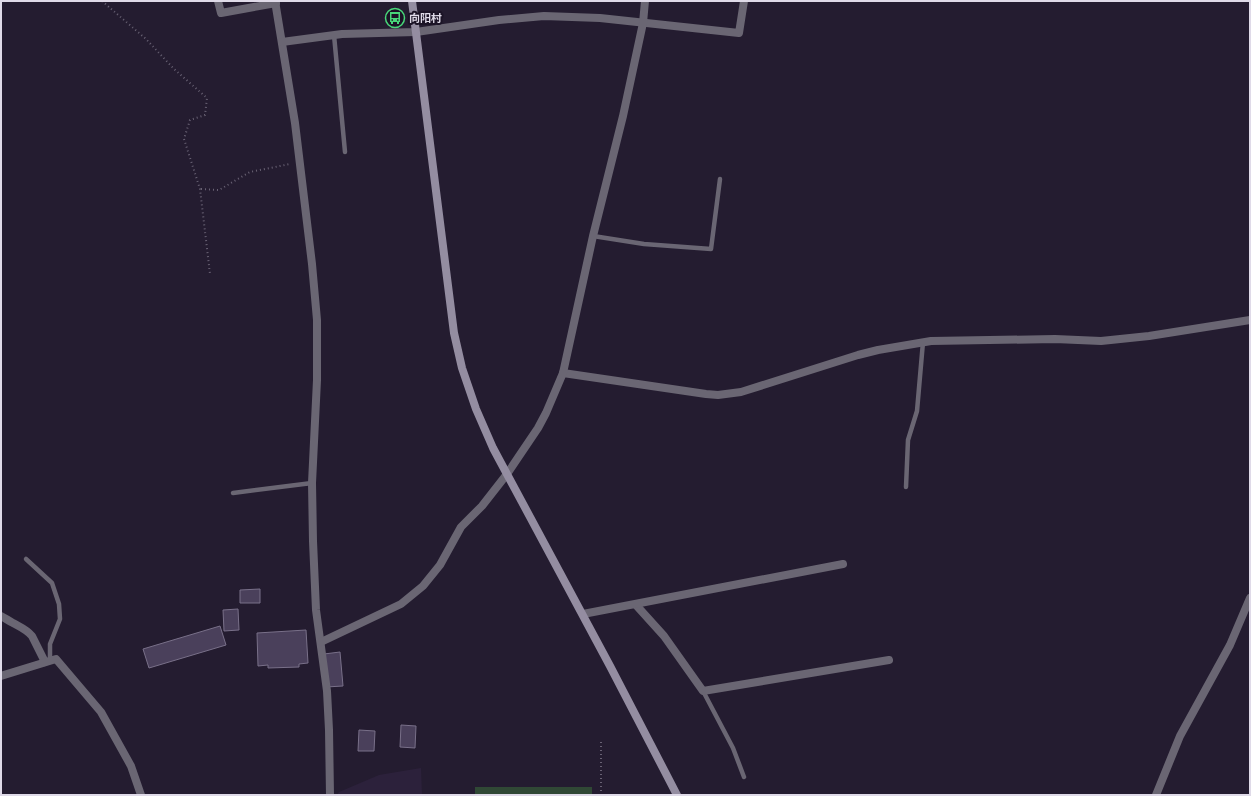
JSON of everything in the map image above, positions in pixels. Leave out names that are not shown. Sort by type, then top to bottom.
[{"type":"main road","points":[[412,1],[454,333],[462,368],[476,409],[493,448],[583,614],[677,795]]},
{"type":"street","points":[[218,1],[221,13],[275,2],[299,162],[314,285],[317,328],[318,380],[312,483],[316,610],[321,642],[330,730],[330,795]]},
{"type":"street","points":[[321,642],[401,604],[418,591],[440,565],[461,527],[482,506],[507,474],[541,423],[563,373],[593,236],[623,116],[643,23],[645,1]]},
{"type":"street","points":[[282,42],[367,32],[416,32],[506,19],[544,16],[566,16],[739,33],[744,1]]},
{"type":"street","points":[[563,373],[718,395],[752,389],[858,355],[923,342],[1055,339],[1101,341],[1149,336],[1250,320]]},
{"type":"street","points":[[583,614],[843,564]]},
{"type":"street","points":[[1156,795],[1180,736],[1230,645],[1250,598]]},
{"type":"street","points":[[636,605],[664,636],[703,691],[889,660]]},
{"type":"street","points":[[1,616],[30,633],[48,662]]},
{"type":"street","points":[[1,676],[56,659],[101,712],[131,766],[141,795]]},
{"type":"lane","points":[[334,35],[345,152]]},
{"type":"lane","points":[[593,236],[644,244],[711,249],[720,179]]},
{"type":"lane","points":[[906,487],[908,440],[918,410],[923,342]]},
{"type":"lane","points":[[233,493],[312,483]]},
{"type":"lane","points":[[26,558],[52,583],[59,604],[60,619],[50,644],[48,662]]},
{"type":"lane","points":[[703,691],[733,748],[744,777]]},
{"type":"path","points":[[102,1],[146,39],[174,69],[207,98],[205,115],[190,120],[184,139],[200,189],[210,274]]},
{"type":"path","points":[[200,189],[219,190],[250,172],[299,162]]},
{"type":"path","points":[[600,795],[601,741]]},
{"type":"shaded area","points":[[421,768],[422,795],[337,795],[339,792],[379,775]]},
{"type":"green space","points":[[475,787],[592,787],[592,795],[475,795]]},
{"type":"building","points":[[260,589],[260,603],[240,603],[240,590]]},
{"type":"building","points":[[238,609],[239,630],[224,631],[223,610]]},
{"type":"building","points":[[220,626],[226,645],[149,668],[143,649]]},
{"type":"building","points":[[306,630],[308,663],[299,664],[299,667],[268,668],[268,665],[258,666],[257,633]]},
{"type":"building","points":[[340,652],[343,686],[326,687],[324,654]]},
{"type":"building","points":[[401,725],[416,726],[415,748],[400,747]]},
{"type":"building","points":[[359,730],[375,731],[374,751],[358,751]]},
{"type":"place","name":"向阳村","points":[[395,18]]}]
